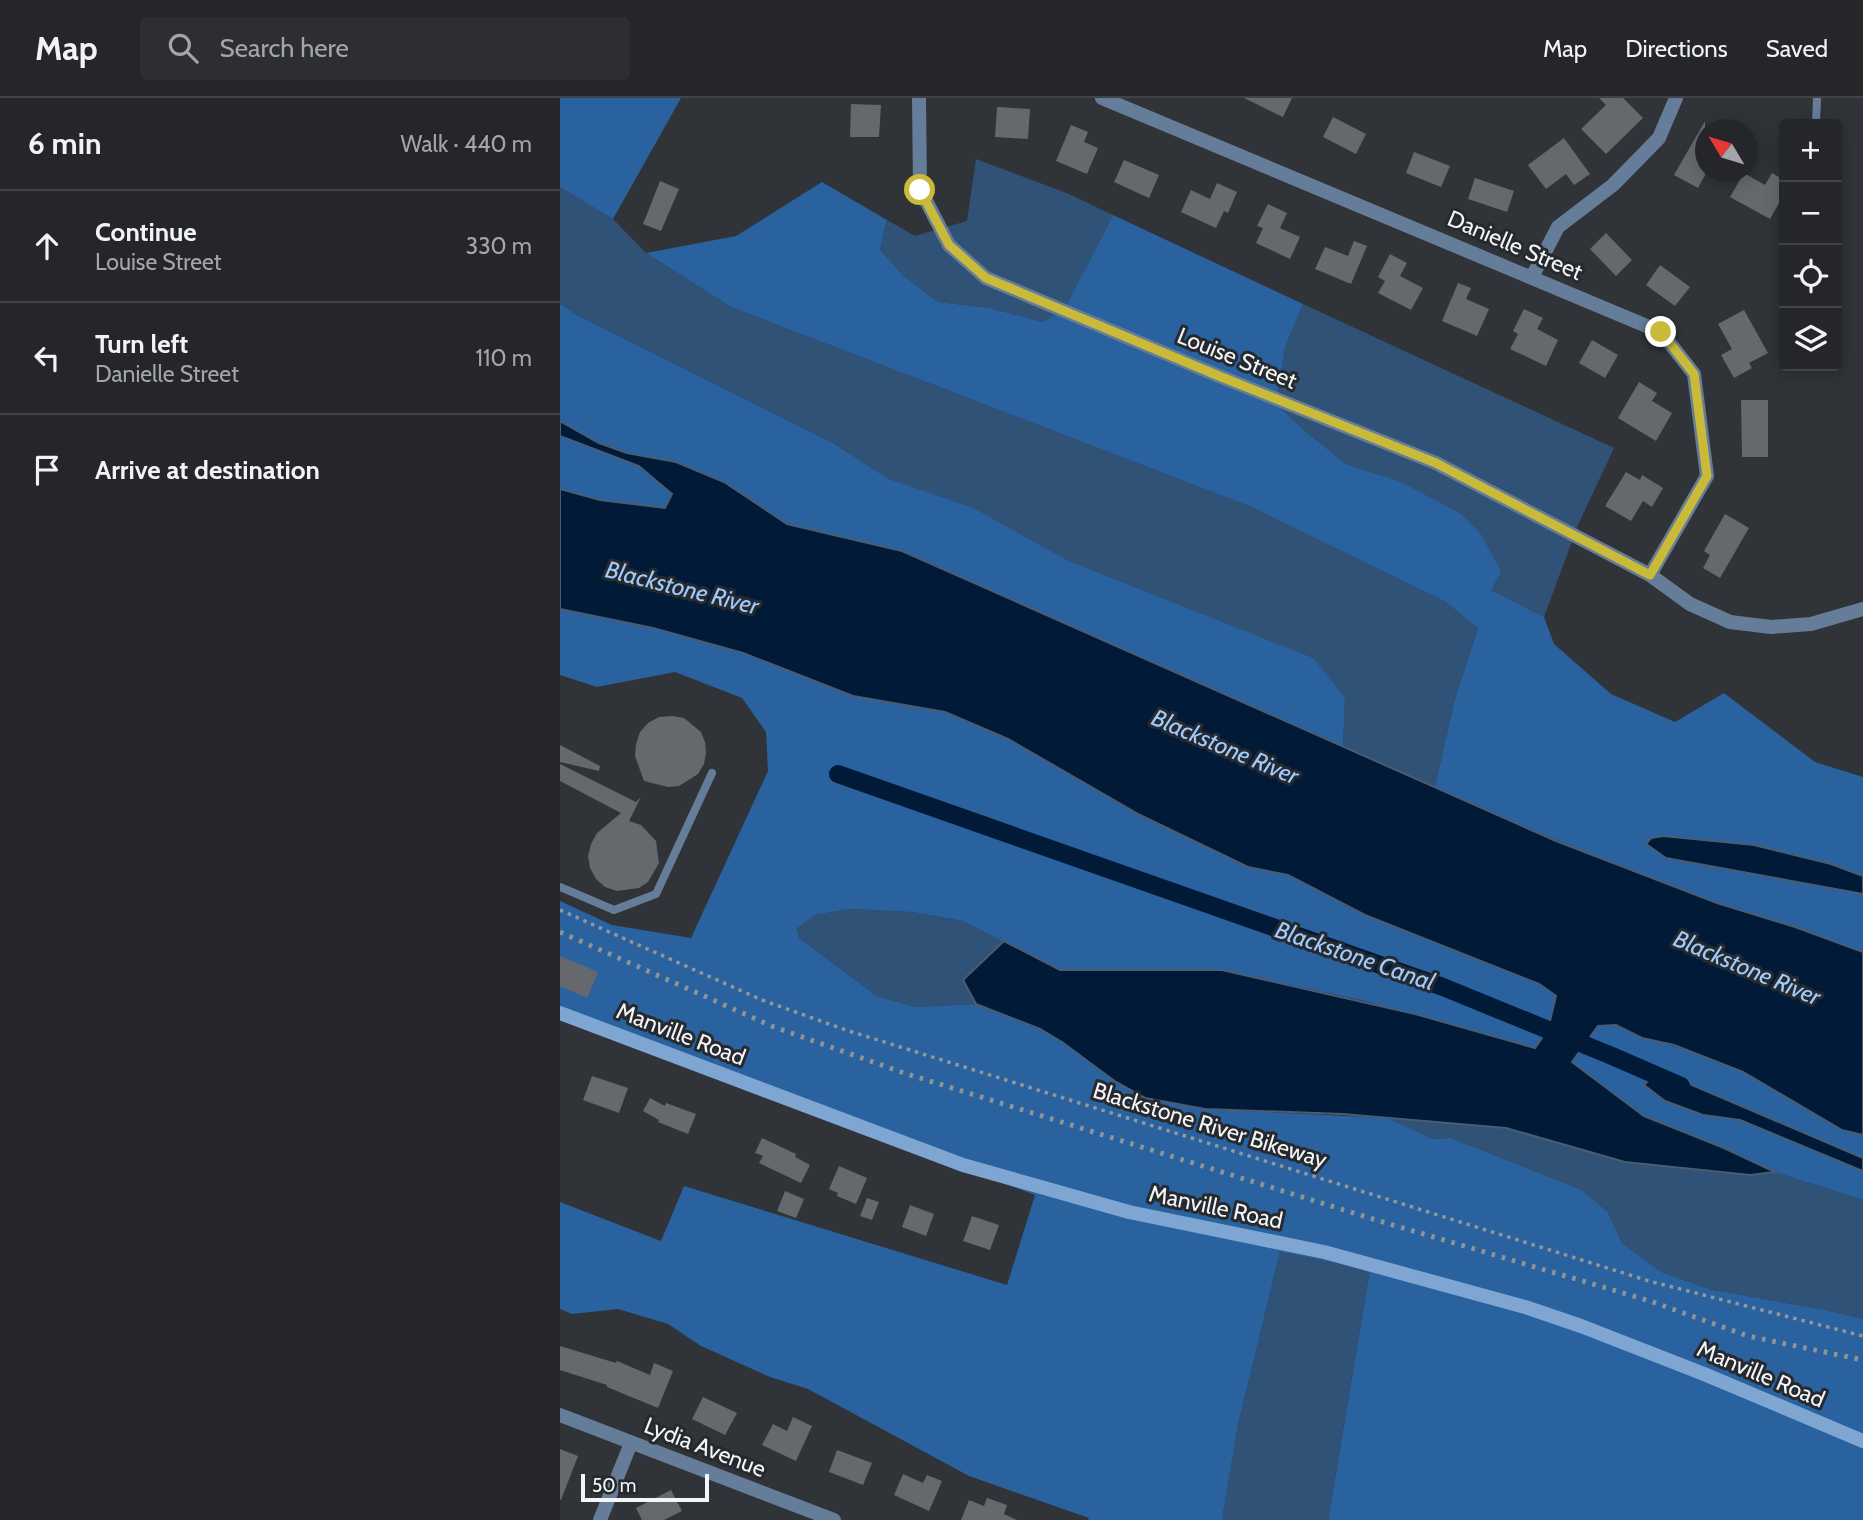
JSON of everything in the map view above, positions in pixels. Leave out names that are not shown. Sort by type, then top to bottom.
[{"type":"main road","name":"Manville Road","points":[[560,1013],[963,1165],[1129,1212],[1324,1252],[1536,1310],[1704,1374],[1863,1441]]},
{"type":"street","name":"Louise Street","points":[[919,98],[920,190],[949,245],[986,278],[1436,463],[1650,575],[1690,604],[1730,622],[1771,627],[1811,624],[1863,609]]},
{"type":"street","name":"Danielle Street","points":[[1102,98],[1126,103],[1661,332],[1694,374],[1707,476],[1650,575]]},
{"type":"street","points":[[1532,277],[1558,227],[1613,185],[1659,138],[1676,98]]},
{"type":"street","name":"Lydia Avenue","points":[[560,1415],[834,1520]]},
{"type":"street","points":[[600,1520],[631,1443]]},
{"type":"lane","points":[[1816,119],[1817,98]]},
{"type":"lane","points":[[560,887],[614,909],[656,894],[712,773]]},
{"type":"path","name":"Blackstone River Bikeway","points":[[560,910],[762,1000],[846,1030],[1649,1281],[1863,1336]]},
{"type":"shaded area","points":[[560,98],[681,98],[613,219],[560,187]]},
{"type":"shaded area","points":[[976,159],[1069,194],[1113,215],[1065,308],[1043,322],[990,308],[938,302],[904,276],[880,250],[887,220],[915,236],[967,221]]},
{"type":"shaded area","points":[[822,182],[887,220],[880,250],[904,276],[938,302],[990,308],[1043,322],[1065,308],[1113,215],[1303,304],[1285,348],[1276,404],[1346,464],[1399,481],[1461,514],[1480,533],[1501,571],[1491,590],[1544,617],[1554,644],[1611,694],[1675,722],[1724,693],[1815,762],[1863,777],[1863,876],[1831,864],[1754,845],[1663,836],[1646,844],[1666,858],[1863,894],[1863,952],[1646,876],[1435,787],[1454,702],[1478,628],[1444,601],[1249,506],[731,307],[646,253],[736,236]]},
{"type":"shaded area","points":[[560,187],[613,219],[646,253],[731,307],[1249,506],[1444,601],[1478,628],[1454,702],[1435,787],[1343,746],[1345,698],[1071,562],[972,507],[887,479],[833,443],[560,304]]},
{"type":"shaded area","points":[[560,304],[833,443],[888,479],[972,507],[1071,562],[1313,658],[1345,698],[1343,746],[902,551],[787,524],[724,482],[676,462],[627,453],[599,443],[560,421]]},
{"type":"shaded area","points":[[1303,304],[1614,448],[1578,525],[1544,617],[1491,590],[1399,481],[1346,464],[1276,404],[1285,348]]},
{"type":"shaded area","points":[[560,435],[639,466],[672,494],[666,508],[600,500],[560,489]]},
{"type":"shaded area","points":[[560,609],[653,628],[743,653],[853,696],[945,712],[1008,739],[1140,815],[1248,867],[1288,875],[1365,915],[1540,984],[1556,996],[1548,1029],[1536,1048],[1365,1001],[1222,970],[1060,970],[963,921],[911,912],[851,909],[815,915],[797,928],[799,938],[877,996],[915,1007],[976,1004],[1040,1029],[1116,1082],[1145,1098],[1205,1109],[1388,1118],[1433,1139],[1451,1138],[1582,1190],[1608,1212],[1622,1243],[1663,1273],[1713,1290],[1863,1319],[1863,1520],[1328,1520],[1370,1269],[1280,1252],[1238,1425],[1222,1520],[1088,1520],[1089,1518],[969,1476],[808,1389],[770,1377],[701,1346],[668,1324],[618,1309],[572,1314],[560,1309],[560,1202],[661,1241],[684,1186],[1007,1285],[1035,1195],[560,1019],[560,901],[612,925],[691,938],[768,771],[766,732],[742,698],[675,672],[597,687],[560,675]]},
{"type":"shaded area","points":[[851,909],[911,912],[963,921],[1004,941],[964,980],[976,1004],[915,1007],[877,996],[799,938],[797,927],[815,915]]},
{"type":"shaded area","points":[[1616,1025],[1727,1065],[1758,1080],[1831,1124],[1863,1135],[1863,1158],[1671,1076],[1703,1115],[1740,1120],[1863,1171],[1863,1200],[1775,1172],[1644,1116],[1571,1062],[1598,1026]]},
{"type":"shaded area","points":[[1388,1118],[1506,1128],[1625,1162],[1749,1175],[1775,1172],[1863,1200],[1863,1319],[1713,1290],[1663,1273],[1622,1243],[1608,1212],[1582,1190],[1451,1138],[1433,1139]]},
{"type":"shaded area","points":[[1280,1252],[1370,1268],[1328,1520],[1222,1520],[1238,1425]]},
{"type":"water","name":"Blackstone River","points":[[560,421],[599,443],[627,453],[676,462],[724,482],[787,524],[902,551],[1556,841],[1717,903],[1863,952],[1863,1135],[1842,1130],[1743,1072],[1674,1045],[1642,1038],[1616,1025],[1598,1026],[1572,1062],[1644,1116],[1775,1172],[1750,1175],[1625,1162],[1506,1128],[1343,1114],[1205,1109],[1145,1098],[1116,1082],[1040,1029],[976,1004],[963,980],[1004,941],[1060,970],[1222,970],[1415,1014],[1535,1048],[1548,1029],[1556,996],[1539,984],[1365,915],[1288,875],[1248,867],[1140,815],[1008,739],[945,712],[853,696],[743,653],[653,628],[560,609],[560,489],[600,500],[665,508],[672,494],[639,466],[560,436]]},
{"type":"water","points":[[1663,836],[1754,845],[1831,864],[1863,876],[1863,894],[1666,858],[1646,844],[1651,838]]},
{"type":"water","points":[[1671,1076],[1863,1158],[1863,1171],[1740,1120],[1703,1115],[1665,1101],[1644,1085],[1652,1077]]},
{"type":"building","points":[[1244,98],[1292,98],[1283,117]]},
{"type":"building","points":[[1599,98],[1623,98],[1643,118],[1606,154],[1581,129],[1606,105]]},
{"type":"building","points":[[851,104],[881,105],[879,137],[850,137]]},
{"type":"building","points":[[997,107],[1030,109],[1028,139],[995,137]]},
{"type":"building","points":[[1333,117],[1366,134],[1356,154],[1323,137]]},
{"type":"building","points":[[1071,125],[1088,132],[1084,142],[1098,148],[1087,174],[1056,161]]},
{"type":"building","points":[[1564,138],[1590,174],[1574,185],[1566,174],[1546,189],[1528,165]]},
{"type":"building","points":[[1695,138],[1695,182],[1701,182],[1698,188],[1674,175]]},
{"type":"building","points":[[1414,152],[1450,166],[1441,187],[1406,173]]},
{"type":"building","points":[[1124,160],[1159,175],[1149,198],[1114,182]]},
{"type":"building","points":[[1772,173],[1779,177],[1779,203],[1770,219],[1730,197],[1739,182],[1758,181],[1765,185]]},
{"type":"building","points":[[1475,178],[1514,191],[1507,212],[1468,199]]},
{"type":"building","points":[[660,181],[679,189],[661,231],[643,224]]},
{"type":"building","points":[[1217,183],[1237,192],[1228,213],[1224,211],[1216,228],[1181,212],[1191,190],[1210,199]]},
{"type":"building","points":[[1268,204],[1287,213],[1280,228],[1300,237],[1290,259],[1256,243],[1263,228],[1257,226]]},
{"type":"building","points":[[1606,233],[1632,260],[1616,276],[1590,249]]},
{"type":"building","points":[[1354,241],[1367,246],[1351,284],[1315,269],[1325,247],[1348,256]]},
{"type":"building","points":[[1390,254],[1407,263],[1400,276],[1423,288],[1411,310],[1378,293],[1385,281],[1378,277]]},
{"type":"building","points":[[1660,265],[1690,287],[1675,306],[1646,285]]},
{"type":"building","points":[[1458,283],[1471,288],[1466,299],[1489,309],[1477,336],[1442,321]]},
{"type":"building","points":[[1524,309],[1543,318],[1537,329],[1558,340],[1546,366],[1510,349],[1518,334],[1513,331]]},
{"type":"building","points":[[1744,310],[1768,353],[1749,363],[1752,368],[1734,378],[1721,355],[1732,349],[1718,324]]},
{"type":"building","points":[[1592,340],[1618,355],[1605,378],[1579,363]]},
{"type":"building","points":[[1639,382],[1657,393],[1652,401],[1672,413],[1656,441],[1618,418]]},
{"type":"building","points":[[1741,400],[1768,400],[1768,457],[1742,457]]},
{"type":"building","points":[[1626,472],[1640,480],[1642,475],[1663,488],[1652,507],[1643,501],[1631,521],[1605,506]]},
{"type":"building","points":[[1725,514],[1749,528],[1720,578],[1703,568],[1710,555],[1704,551]]},
{"type":"building","points":[[659,717],[684,718],[701,732],[706,753],[698,774],[679,786],[668,787],[644,781],[635,756],[640,732],[648,723]]},
{"type":"building","points":[[560,745],[600,766],[599,771],[560,762]]},
{"type":"building","points":[[560,764],[636,802],[641,797],[629,821],[641,825],[656,841],[659,863],[648,882],[639,888],[617,891],[605,887],[596,879],[588,856],[591,844],[597,833],[621,813],[560,781]]},
{"type":"building","points":[[560,956],[598,972],[587,998],[560,986]]},
{"type":"building","points":[[592,1076],[628,1088],[619,1113],[583,1100]]},
{"type":"building","points":[[650,1098],[665,1106],[666,1103],[696,1114],[688,1134],[658,1122],[659,1120],[643,1111]]},
{"type":"building","points":[[762,1138],[796,1154],[795,1157],[810,1165],[801,1183],[759,1163],[763,1156],[755,1153]]},
{"type":"building","points":[[839,1166],[867,1178],[856,1204],[837,1196],[838,1193],[829,1189]]},
{"type":"building","points":[[785,1191],[804,1199],[796,1218],[777,1211]]},
{"type":"building","points":[[867,1198],[879,1202],[872,1220],[860,1216]]},
{"type":"building","points":[[910,1205],[934,1214],[926,1236],[902,1227]]},
{"type":"building","points":[[972,1216],[999,1225],[990,1250],[963,1241]]},
{"type":"building","points":[[560,1346],[616,1363],[617,1361],[650,1375],[654,1363],[673,1371],[658,1408],[607,1385],[560,1370]]},
{"type":"building","points":[[703,1397],[737,1413],[725,1435],[692,1419]]},
{"type":"building","points":[[793,1417],[812,1426],[796,1461],[762,1445],[773,1424],[787,1431]]},
{"type":"building","points":[[560,1449],[578,1456],[561,1500],[560,1500]]},
{"type":"building","points":[[837,1450],[872,1463],[863,1485],[829,1472]]},
{"type":"building","points":[[903,1474],[923,1483],[927,1475],[942,1481],[929,1511],[894,1495]]},
{"type":"building","points":[[671,1490],[682,1511],[664,1520],[642,1520],[636,1508]]},
{"type":"building","points":[[987,1498],[1007,1505],[1004,1514],[1017,1520],[961,1520],[969,1500],[984,1506]]},
{"type":"waterway","name":"Blackstone Canal","points":[[838,774],[1443,987],[1681,1086]]},
{"type":"railway","points":[[560,932],[774,1027],[904,1073],[1373,1219],[1650,1301],[1748,1336],[1863,1360]]},
{"type":"route","points":[[920,190],[949,245],[986,278],[1436,463],[1650,575],[1707,476],[1694,374],[1661,332]]}]
